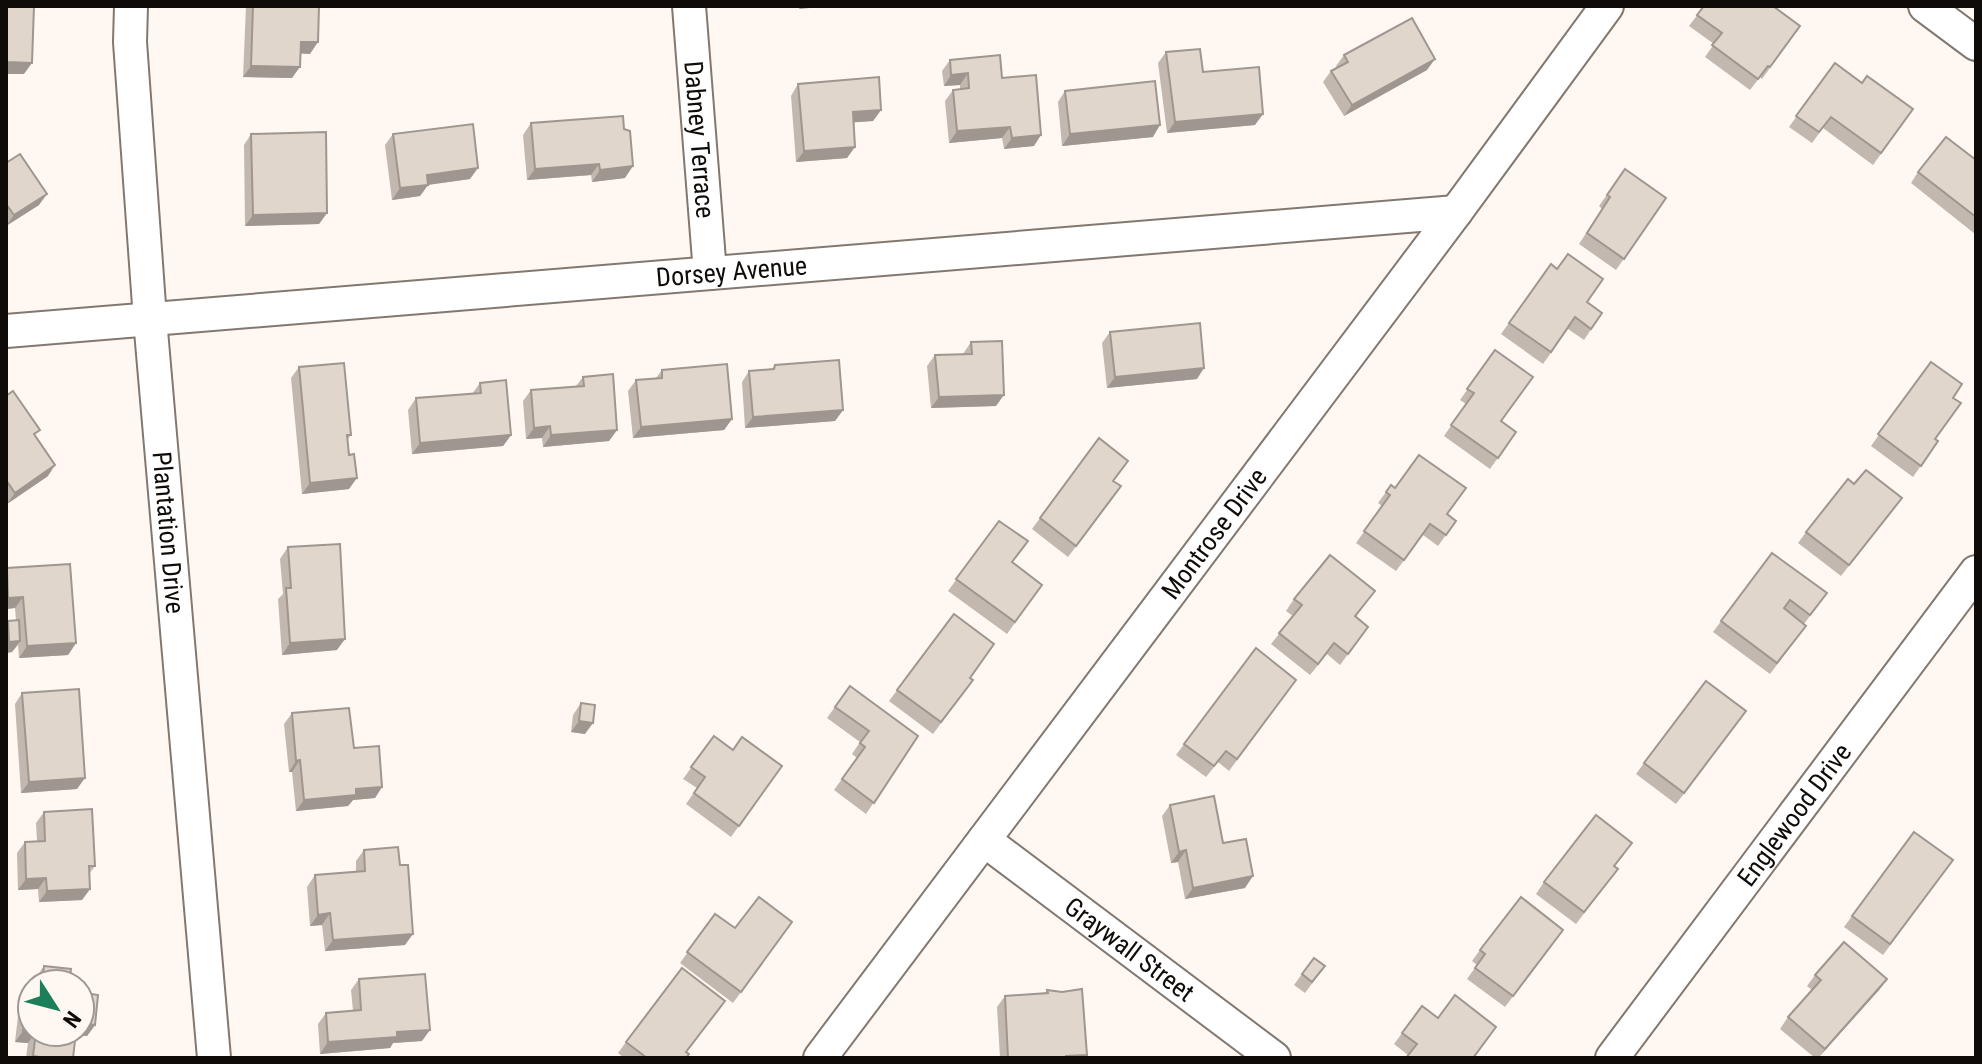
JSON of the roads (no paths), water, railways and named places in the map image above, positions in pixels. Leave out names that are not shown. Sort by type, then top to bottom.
[{"type":"street","name":"Plantation Drive","points":[[131,6],[130,42],[150,319],[214,1058]]},
{"type":"street","name":"Dabney Terrace","points":[[689,6],[710,273]]},
{"type":"street","name":"Montrose Drive","points":[[820,1058],[1456,212],[1607,6]]},
{"type":"street","points":[[1925,6],[1976,44]]},
{"type":"street","name":"Dorsey Avenue","points":[[6,331],[1456,212]]},
{"type":"street","name":"Englewood Drive","points":[[1612,1058],[1976,572]]},
{"type":"street","name":"Graywall Street","points":[[984,840],[1274,1058]]}]
